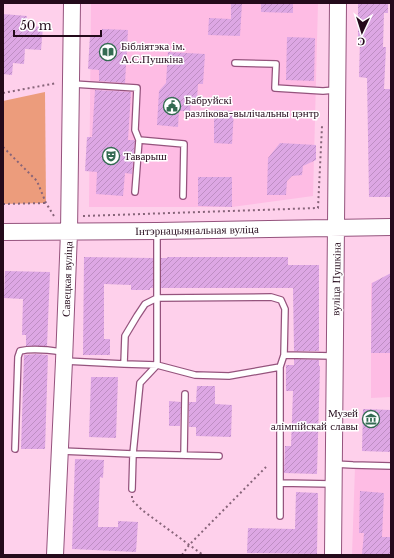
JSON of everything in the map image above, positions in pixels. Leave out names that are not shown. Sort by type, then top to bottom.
[{"type":"main road","name":"Савецкая вуліца","points":[[56,555],[69,232],[64,83],[72,3]]},
{"type":"main road","name":"вуліца Пушкіна","points":[[333,555],[338,3]]},
{"type":"main road","name":"Інтэрнацыянальная вуліца","points":[[3,232],[391,227]]},
{"type":"lane","points":[[235,63],[276,64],[275,88],[324,91],[337,90]]},
{"type":"lane","points":[[64,83],[137,88],[135,130],[139,140],[135,192]]},
{"type":"lane","points":[[139,140],[184,144],[183,196]]},
{"type":"lane","points":[[132,489],[133,454],[140,383],[157,365],[158,231]]},
{"type":"lane","points":[[124,364],[125,336],[145,304],[157,298],[271,297],[281,300],[285,309],[284,355],[280,366],[280,516]]},
{"type":"lane","points":[[15,449],[18,357],[20,351],[46,350],[64,357],[124,364],[157,365],[195,375],[229,376],[280,366]]},
{"type":"lane","points":[[284,355],[335,356]]},
{"type":"lane","points":[[184,455],[186,394]]},
{"type":"lane","points":[[60,451],[219,456]]},
{"type":"lane","points":[[334,464],[391,466]]},
{"type":"lane","points":[[280,483],[334,484]]},
{"type":"path","points":[[3,93],[64,83]]},
{"type":"path","points":[[83,216],[318,208],[322,122]]},
{"type":"path","points":[[3,146],[36,181],[54,216]]},
{"type":"path","points":[[3,204],[46,203]]},
{"type":"path","points":[[182,555],[189,545],[266,467]]},
{"type":"path","points":[[132,489],[132,500],[142,510],[203,555]]},
{"type":"path","points":[[69,555],[78,555]]},
{"type":"shaded area","points":[[91,3],[318,3],[313,196],[232,207],[89,207]]},
{"type":"shaded area","points":[[45,92],[46,203],[3,204],[3,101]]},
{"type":"shaded area","points":[[391,274],[391,397],[371,398],[371,283]]},
{"type":"shaded area","points":[[355,467],[391,467],[391,555],[352,555]]},
{"type":"building","points":[[231,3],[242,3],[240,36],[208,35],[209,18],[231,19]]},
{"type":"building","points":[[261,3],[293,3],[293,13],[261,12]]},
{"type":"building","points":[[358,3],[388,3],[388,13],[384,13],[383,47],[386,47],[384,89],[391,89],[391,197],[369,197],[367,78],[359,77],[360,40],[358,40]]},
{"type":"building","points":[[3,14],[27,16],[26,26],[43,27],[41,50],[25,49],[24,64],[13,63],[12,75],[3,74]]},
{"type":"building","name":"Бібліятэка ім. А.С.Пушкіна","points":[[102,29],[128,30],[125,83],[99,81],[99,70],[88,69],[90,35],[102,35]]},
{"type":"building","points":[[287,37],[315,38],[314,81],[286,80]]},
{"type":"building","points":[[168,52],[205,54],[203,84],[198,84],[197,99],[191,99],[190,111],[179,111],[178,127],[157,125],[159,91],[166,83]]},
{"type":"building","name":"Таварыш","points":[[95,90],[131,92],[128,140],[135,141],[132,174],[125,173],[123,196],[96,194],[97,172],[85,171],[87,137],[92,137]]},
{"type":"building","points":[[214,110],[234,111],[232,144],[214,143]]},
{"type":"building","points":[[280,143],[316,145],[316,160],[303,166],[302,175],[292,176],[287,181],[286,195],[267,195],[268,158]]},
{"type":"building","points":[[198,177],[232,177],[232,207],[198,206]]},
{"type":"building","points":[[84,257],[153,258],[153,288],[150,288],[150,290],[131,290],[131,285],[104,284],[104,339],[110,339],[110,355],[83,355]]},
{"type":"building","points":[[288,257],[288,265],[319,265],[319,351],[294,351],[293,288],[161,288],[161,258]]},
{"type":"building","points":[[5,271],[50,272],[47,346],[26,346],[26,335],[22,335],[23,299],[4,298]]},
{"type":"building","points":[[391,273],[391,353],[371,353],[372,283]]},
{"type":"building","points":[[24,355],[48,355],[45,449],[21,449]]},
{"type":"building","points":[[294,359],[319,360],[317,474],[284,473],[285,446],[291,446],[293,391],[286,391],[286,365],[294,365]]},
{"type":"building","points":[[91,377],[118,377],[116,438],[89,437]]},
{"type":"building","points":[[197,386],[215,386],[215,404],[232,405],[231,437],[196,436],[196,427],[189,427],[189,402],[196,402]]},
{"type":"building","points":[[169,401],[181,402],[180,426],[169,426]]},
{"type":"building","points":[[363,409],[391,410],[391,452],[362,451]]},
{"type":"building","points":[[75,459],[104,460],[103,478],[100,477],[98,527],[118,527],[118,521],[138,522],[136,552],[72,549]]},
{"type":"building","points":[[360,491],[384,493],[382,537],[391,537],[391,555],[362,554],[364,533],[359,533]]},
{"type":"building","points":[[296,492],[318,493],[317,554],[247,553],[248,528],[295,529]]},
{"type":"place","name":"Бібліятэка ім. А.С.Пушкіна","points":[[108,52]]},
{"type":"place","name":"Бабруйскі разлікова-вылічальны цэнтр","points":[[172,106]]},
{"type":"place","name":"Таварыш","points":[[111,156]]},
{"type":"place","name":"Музей алімпійскай славы","points":[[371,419]]}]
